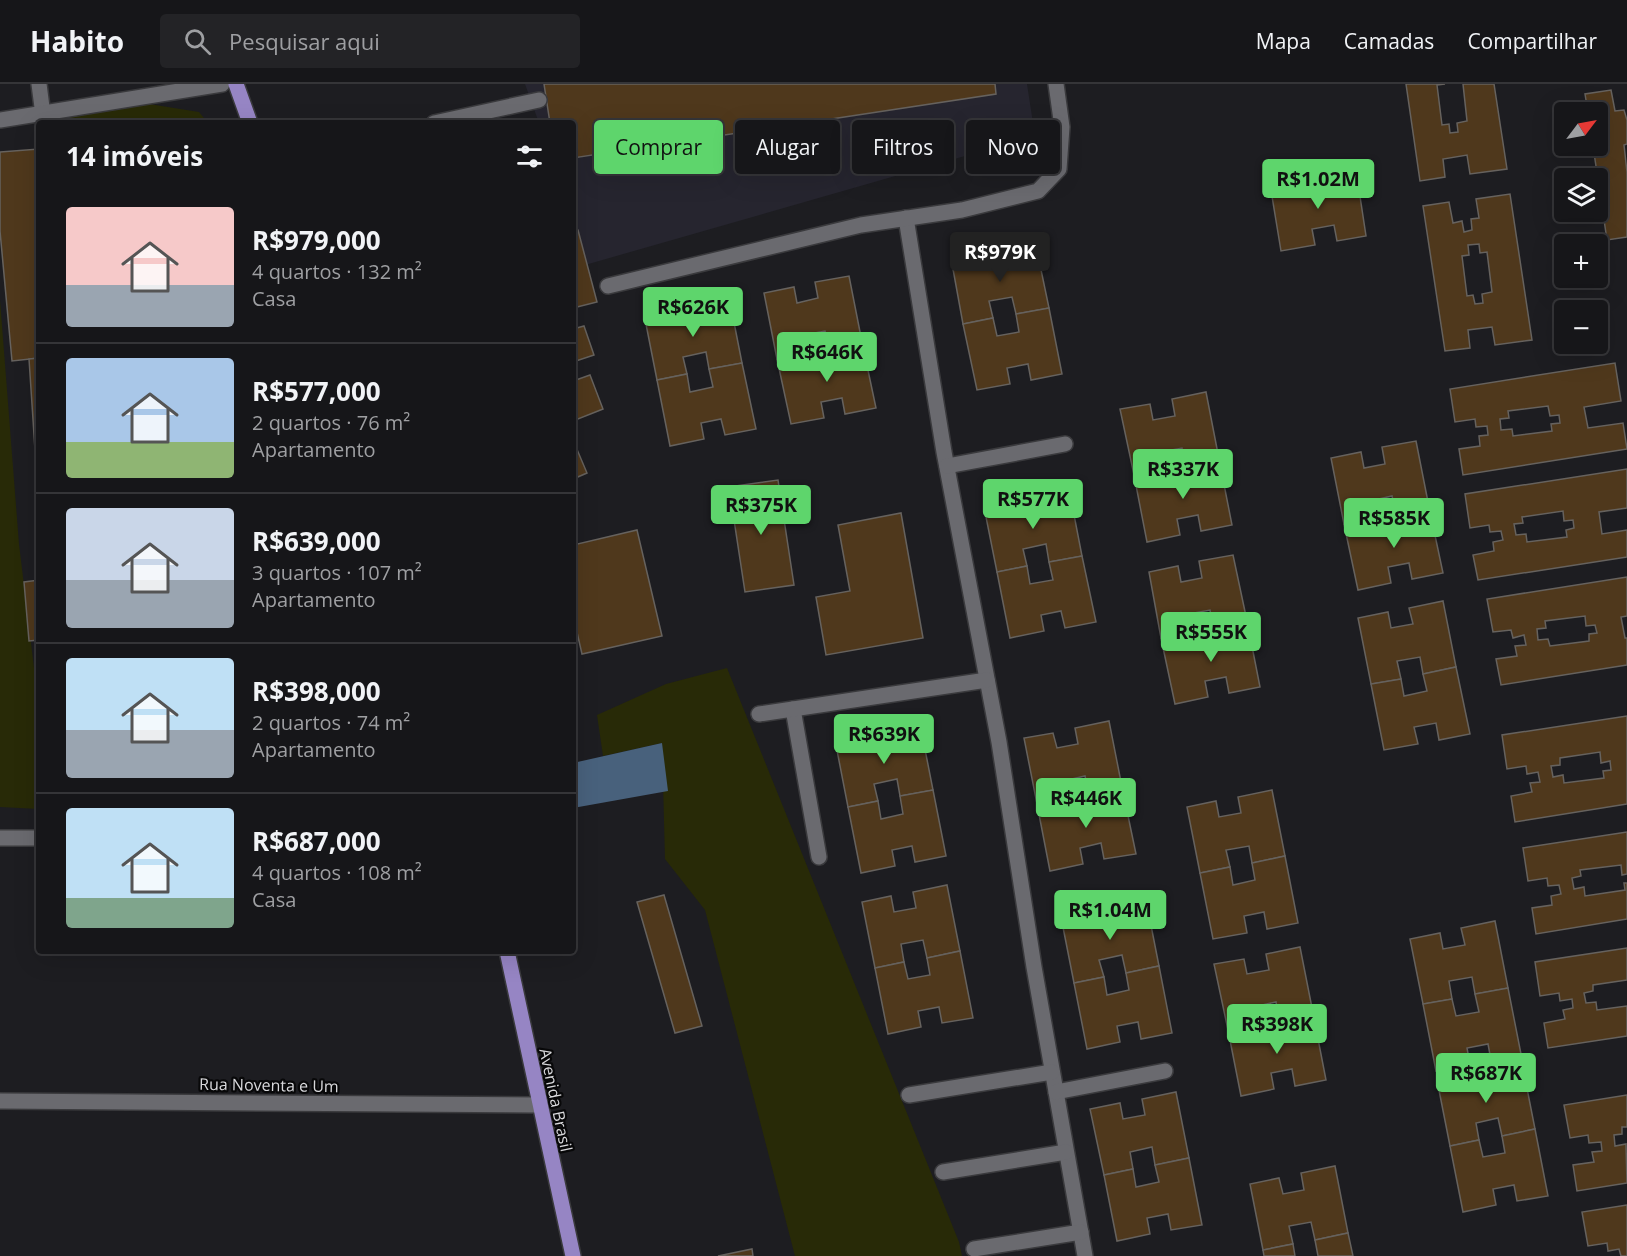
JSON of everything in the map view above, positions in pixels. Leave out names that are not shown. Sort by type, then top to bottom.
[{"type":"main road","points":[[236,84],[249,120]]},
{"type":"main road","name":"Avenida Brasil","points":[[508,954],[538,1105],[573,1256]]},
{"type":"street","points":[[39,84],[43,115]]},
{"type":"street","points":[[0,120],[43,115],[222,84]]},
{"type":"street","points":[[608,286],[861,225],[962,210],[1038,191],[1059,169],[1062,127],[1056,84]]},
{"type":"street","points":[[448,120],[538,100]]},
{"type":"street","points":[[906,218],[1085,1256]]},
{"type":"street","points":[[947,466],[1065,444]]},
{"type":"street","points":[[759,714],[987,680]]},
{"type":"street","points":[[793,709],[819,856]]},
{"type":"street","points":[[0,838],[36,838]]},
{"type":"street","points":[[1056,1092],[1165,1071]]},
{"type":"street","points":[[909,1095],[1052,1072]]},
{"type":"street","name":"Rua Noventa e Um","points":[[0,1101],[538,1105]]},
{"type":"street","points":[[943,1172],[1066,1152]]},
{"type":"street","points":[[974,1249],[1081,1232]]},
{"type":"shaded area","points":[[525,84],[1027,84],[1033,120],[966,120],[966,156],[954,159],[954,120],[852,120],[852,174],[902,174],[585,265],[576,236],[576,120],[538,120]]},
{"type":"green space","points":[[149,104],[199,112],[206,120],[68,120],[69,117]]},
{"type":"green space","points":[[0,300],[19,544],[36,684],[36,809],[0,807]]},
{"type":"green space","points":[[727,668],[959,1242],[962,1256],[795,1256],[705,910],[665,859],[662,743],[603,756],[597,715],[666,684]]},
{"type":"water","points":[[662,743],[668,791],[576,807],[576,762]]},
{"type":"building","points":[[544,84],[995,84],[996,94],[824,120],[735,120],[735,133],[723,135],[723,120],[594,120],[594,155],[576,158],[576,120],[550,120]]},
{"type":"building","points":[[1406,84],[1445,84],[1437,85],[1442,125],[1449,124],[1450,133],[1458,132],[1457,123],[1467,121],[1463,84],[1494,84],[1507,169],[1470,174],[1467,155],[1443,159],[1445,177],[1420,181]]},
{"type":"building","points":[[1611,90],[1615,111],[1624,110],[1627,120],[1627,144],[1624,145],[1627,172],[1627,237],[1608,240],[1604,222],[1608,222],[1608,168],[1596,168],[1594,156],[1608,156],[1608,102],[1586,102],[1585,94]]},
{"type":"building","points":[[36,149],[36,358],[12,361],[0,231],[0,152]]},
{"type":"building","points":[[1356,170],[1366,236],[1337,241],[1334,225],[1312,229],[1315,245],[1281,251],[1270,184],[1303,179],[1307,196],[1329,193],[1326,175]]},
{"type":"building","points":[[1510,194],[1532,340],[1495,345],[1492,327],[1468,330],[1470,348],[1445,351],[1423,206],[1449,202],[1453,223],[1462,221],[1464,232],[1472,230],[1471,219],[1479,218],[1476,199]],"holes":[[[1479,244],[1480,253],[1487,252],[1492,292],[1482,294],[1483,303],[1475,304],[1473,295],[1467,296],[1462,256],[1469,255],[1468,245]]]},
{"type":"building","points":[[576,230],[578,230],[597,302],[576,307]]},
{"type":"building","points":[[1035,241],[1049,308],[1016,314],[1012,297],[989,301],[993,318],[963,324],[951,258],[980,253],[983,269],[1005,265],[1001,248]]},
{"type":"building","points":[[849,276],[862,342],[830,348],[825,331],[803,335],[807,353],[777,359],[764,293],[794,287],[797,303],[818,298],[815,282]]},
{"type":"building","points":[[729,297],[742,363],[709,369],[706,352],[683,357],[687,374],[657,380],[644,314],[674,308],[677,324],[698,320],[695,303]]},
{"type":"building","points":[[1049,308],[1062,374],[1031,380],[1028,364],[1007,368],[1010,384],[977,390],[963,324],[993,318],[997,336],[1019,332],[1016,314]]},
{"type":"building","points":[[584,326],[594,355],[576,361],[576,328]]},
{"type":"building","points":[[862,342],[876,408],[845,414],[842,398],[821,402],[824,418],[791,424],[777,359],[807,353],[810,370],[833,366],[830,348]]},
{"type":"building","points":[[36,358],[36,465],[29,359]]},
{"type":"building","points":[[742,363],[756,429],[725,435],[721,419],[701,423],[704,439],[670,446],[657,380],[687,374],[690,392],[713,387],[709,369]]},
{"type":"building","points":[[1615,363],[1621,401],[1584,407],[1588,428],[1623,423],[1627,449],[1463,475],[1459,449],[1480,446],[1479,436],[1488,435],[1487,426],[1476,427],[1475,419],[1455,422],[1450,389]],"holes":[[[1548,406],[1550,416],[1559,415],[1560,423],[1551,424],[1552,431],[1513,436],[1512,429],[1501,430],[1500,419],[1509,418],[1508,411]]]},
{"type":"building","points":[[590,375],[603,409],[576,420],[576,380]]},
{"type":"building","points":[[1206,392],[1219,459],[1186,465],[1182,448],[1160,452],[1163,470],[1134,475],[1120,409],[1150,404],[1153,420],[1175,416],[1172,399]]},
{"type":"building","points":[[1416,441],[1429,507],[1396,513],[1392,496],[1370,501],[1374,518],[1344,524],[1331,458],[1361,452],[1364,468],[1385,464],[1382,447]]},
{"type":"building","points":[[576,447],[587,473],[576,478]]},
{"type":"building","points":[[1219,459],[1232,525],[1201,531],[1198,515],[1177,519],[1180,535],[1147,542],[1134,475],[1163,470],[1167,487],[1189,483],[1186,465]]},
{"type":"building","points":[[1627,469],[1627,508],[1599,512],[1602,534],[1627,530],[1627,557],[1478,580],[1473,555],[1494,551],[1493,542],[1503,540],[1501,531],[1490,532],[1489,525],[1470,528],[1465,494]],"holes":[[[1563,511],[1564,521],[1573,520],[1574,528],[1566,530],[1567,537],[1527,542],[1526,534],[1516,535],[1514,524],[1523,523],[1522,517]]]},
{"type":"building","points":[[778,480],[794,585],[745,592],[729,487]]},
{"type":"building","points":[[1069,489],[1082,556],[1049,562],[1046,544],[1023,549],[1027,566],[997,572],[984,507],[1014,500],[1017,517],[1038,512],[1035,496]]},
{"type":"building","points":[[1429,507],[1443,573],[1412,579],[1409,563],[1388,567],[1391,583],[1358,590],[1344,524],[1374,518],[1377,536],[1400,531],[1396,513]]},
{"type":"building","points":[[901,513],[923,638],[826,655],[816,597],[850,591],[838,525]]},
{"type":"building","points":[[637,530],[662,636],[582,654],[576,628],[576,544]]},
{"type":"building","points":[[1233,555],[1247,621],[1213,628],[1210,610],[1188,614],[1191,632],[1161,638],[1149,572],[1178,566],[1181,582],[1202,578],[1199,561]]},
{"type":"building","points":[[1082,556],[1096,622],[1065,628],[1061,611],[1041,615],[1044,631],[1010,638],[997,572],[1027,566],[1030,584],[1053,580],[1049,562]]},
{"type":"building","points":[[1627,577],[1627,616],[1621,617],[1625,638],[1627,638],[1627,665],[1501,685],[1496,659],[1517,656],[1515,646],[1526,645],[1524,635],[1513,638],[1511,630],[1493,632],[1487,599]],"holes":[[[1585,616],[1586,626],[1595,625],[1597,633],[1589,634],[1589,641],[1550,646],[1548,639],[1538,640],[1537,629],[1546,628],[1545,621]]]},
{"type":"building","points":[[36,580],[36,640],[29,641],[24,582]]},
{"type":"building","points":[[1443,601],[1456,667],[1423,674],[1420,657],[1397,661],[1401,679],[1371,684],[1358,618],[1388,612],[1391,628],[1413,624],[1409,608]]},
{"type":"building","points":[[1247,621],[1260,687],[1229,693],[1226,677],[1205,681],[1208,697],[1175,704],[1161,638],[1191,632],[1194,649],[1217,645],[1213,628]]},
{"type":"building","points":[[1456,667],[1470,734],[1439,740],[1436,723],[1414,727],[1418,744],[1384,750],[1371,684],[1401,679],[1404,696],[1427,691],[1423,674]]},
{"type":"building","points":[[1627,716],[1627,804],[1515,822],[1511,796],[1532,792],[1530,783],[1540,782],[1538,772],[1527,774],[1526,766],[1507,769],[1502,735]],"holes":[[[1600,752],[1601,763],[1610,761],[1611,770],[1603,771],[1604,778],[1564,783],[1563,775],[1553,777],[1551,766],[1560,765],[1560,758]]]},
{"type":"building","points":[[1109,721],[1122,787],[1089,794],[1085,776],[1063,781],[1066,799],[1037,804],[1024,738],[1053,733],[1057,748],[1078,744],[1075,728]]},
{"type":"building","points":[[920,724],[933,790],[900,796],[897,779],[874,784],[878,801],[848,807],[835,740],[865,735],[868,751],[889,747],[886,730]]},
{"type":"building","points":[[1122,787],[1136,854],[1104,859],[1101,843],[1080,848],[1083,864],[1050,871],[1037,804],[1066,799],[1070,816],[1092,811],[1089,794]]},
{"type":"building","points":[[933,790],[946,856],[915,862],[912,846],[892,850],[895,866],[861,873],[848,807],[878,801],[881,819],[903,814],[900,796]]},
{"type":"building","points":[[1272,790],[1285,856],[1252,863],[1249,846],[1226,850],[1230,867],[1200,873],[1187,807],[1216,801],[1219,817],[1241,813],[1238,797]]},
{"type":"building","points":[[1627,832],[1627,874],[1622,875],[1621,865],[1580,870],[1581,876],[1572,878],[1574,889],[1584,887],[1585,896],[1625,890],[1624,883],[1627,883],[1627,919],[1536,934],[1532,908],[1552,905],[1551,896],[1561,894],[1559,885],[1548,886],[1547,878],[1528,881],[1523,848]]},
{"type":"building","points":[[1285,856],[1298,923],[1267,929],[1264,912],[1244,916],[1247,933],[1213,939],[1200,873],[1230,867],[1233,885],[1255,880],[1252,863]]},
{"type":"building","points":[[947,885],[960,951],[927,958],[923,940],[901,944],[904,962],[875,968],[862,902],[891,896],[894,912],[916,908],[913,892]]},
{"type":"building","points":[[664,895],[702,1026],[675,1033],[637,902]]},
{"type":"building","points":[[1146,900],[1159,966],[1126,973],[1122,955],[1099,960],[1104,977],[1074,983],[1061,917],[1090,911],[1093,927],[1115,923],[1112,907]]},
{"type":"building","points":[[1495,921],[1508,988],[1475,994],[1472,977],[1449,981],[1452,999],[1423,1004],[1410,939],[1440,933],[1443,949],[1465,945],[1461,928]]},
{"type":"building","points":[[1300,947],[1313,1013],[1279,1020],[1276,1002],[1253,1007],[1257,1024],[1228,1030],[1214,964],[1244,959],[1247,974],[1269,970],[1266,954]]},
{"type":"building","points":[[1627,948],[1627,980],[1593,985],[1593,991],[1584,993],[1586,1003],[1596,1002],[1597,1010],[1627,1006],[1627,1036],[1548,1048],[1544,1023],[1565,1019],[1563,1010],[1573,1008],[1572,999],[1560,1001],[1559,993],[1540,996],[1535,962]]},
{"type":"building","points":[[960,951],[973,1018],[942,1023],[939,1007],[918,1011],[921,1027],[888,1034],[875,968],[904,962],[908,979],[930,975],[927,958]]},
{"type":"building","points":[[1159,966],[1172,1033],[1141,1039],[1138,1022],[1117,1026],[1120,1042],[1087,1049],[1074,983],[1104,977],[1107,995],[1129,990],[1126,973]]},
{"type":"building","points":[[1508,988],[1521,1054],[1491,1060],[1488,1044],[1467,1048],[1470,1064],[1436,1071],[1423,1004],[1452,999],[1456,1016],[1479,1012],[1475,994]]},
{"type":"building","points":[[1313,1013],[1326,1080],[1295,1086],[1292,1069],[1271,1073],[1274,1089],[1241,1096],[1228,1030],[1257,1024],[1260,1042],[1283,1037],[1279,1020]]},
{"type":"building","points":[[1522,1063],[1535,1129],[1502,1136],[1498,1118],[1476,1123],[1479,1140],[1450,1146],[1437,1080],[1466,1074],[1469,1090],[1491,1086],[1488,1070]]},
{"type":"building","points":[[1176,1092],[1189,1158],[1155,1165],[1152,1147],[1130,1152],[1133,1169],[1104,1175],[1090,1109],[1120,1103],[1123,1119],[1145,1115],[1142,1099]]},
{"type":"building","points":[[1627,1095],[1627,1127],[1622,1127],[1622,1134],[1614,1135],[1615,1146],[1626,1144],[1627,1183],[1577,1191],[1573,1165],[1594,1162],[1592,1152],[1602,1151],[1601,1142],[1589,1143],[1588,1135],[1570,1138],[1564,1105]]},
{"type":"building","points":[[1535,1129],[1548,1196],[1517,1201],[1514,1185],[1493,1189],[1496,1205],[1463,1212],[1450,1146],[1479,1140],[1483,1157],[1505,1153],[1502,1136]]},
{"type":"building","points":[[1189,1158],[1202,1225],[1171,1230],[1168,1214],[1147,1218],[1150,1234],[1117,1241],[1104,1175],[1133,1169],[1136,1187],[1159,1182],[1155,1165]]},
{"type":"building","points":[[1335,1166],[1348,1233],[1315,1240],[1311,1222],[1289,1226],[1293,1244],[1263,1250],[1250,1184],[1279,1178],[1283,1194],[1304,1190],[1301,1173]]},
{"type":"building","points":[[1627,1205],[1627,1256],[1621,1256],[1619,1249],[1608,1251],[1607,1243],[1588,1246],[1582,1212]]},
{"type":"building","points":[[1348,1233],[1353,1256],[1318,1256],[1315,1240]]},
{"type":"building","points":[[1293,1244],[1295,1256],[1264,1256],[1263,1250]]},
{"type":"building","points":[[752,1249],[753,1256],[718,1256]]}]
